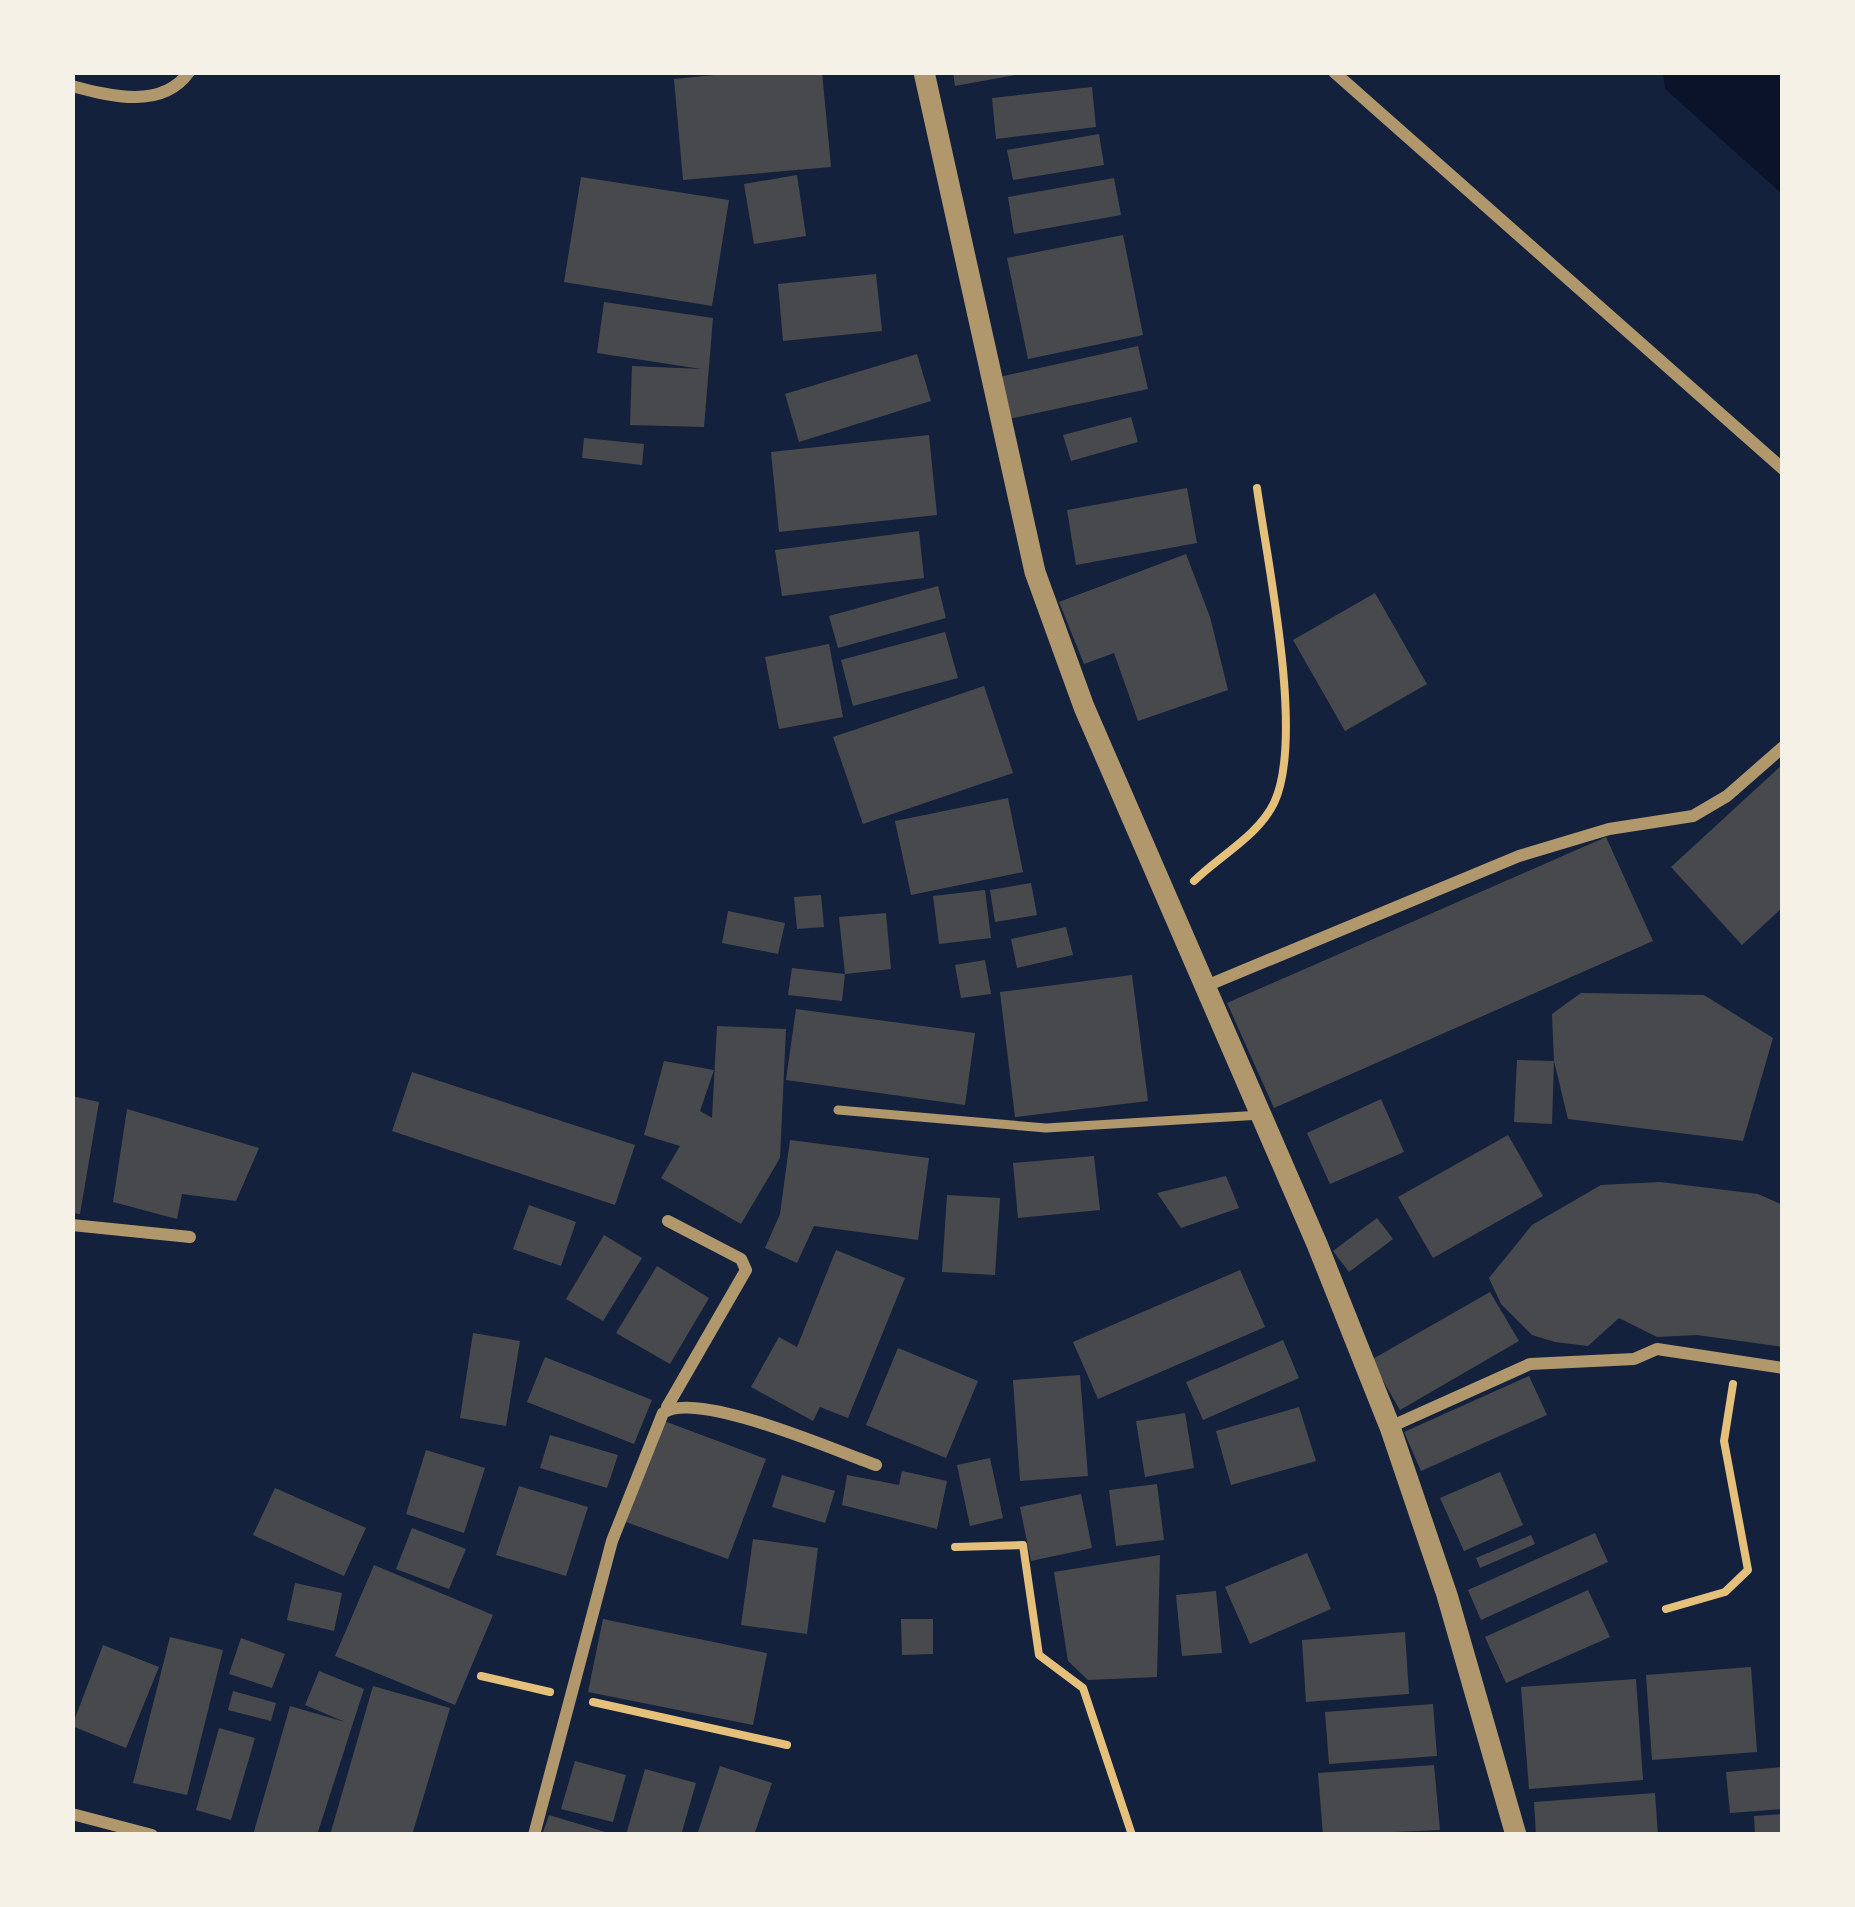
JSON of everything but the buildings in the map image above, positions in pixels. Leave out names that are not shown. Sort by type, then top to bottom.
[{"type":"street","points":[[72,86],[123,99],[169,91],[189,72]]},
{"type":"street","points":[[924,72],[1035,572],[1084,707],[1172,903],[1390,1427],[1447,1595],[1516,1835]]},
{"type":"street","points":[[1334,72],[1783,469]]},
{"type":"street","points":[[1206,986],[1520,856],[1610,830],[1693,816],[1727,796],[1783,747]]},
{"type":"street","points":[[534,1835],[612,1541],[663,1414],[746,1270],[741,1259],[668,1221]]},
{"type":"street","points":[[72,1225],[190,1237]]},
{"type":"street","points":[[1390,1427],[1529,1364],[1634,1359],[1657,1349],[1783,1368]]},
{"type":"street","points":[[663,1414],[673,1407],[707,1408],[876,1465]]},
{"type":"street","points":[[72,1814],[152,1835]]},
{"type":"lane","points":[[838,1110],[1046,1128],[1261,1115]]},
{"type":"path","points":[[1172,903],[1248,836],[1274,803],[1279,779],[1281,663],[1257,488]]},
{"type":"path","points":[[1666,1609],[1725,1592],[1748,1570],[1724,1442],[1738,1359]]},
{"type":"path","points":[[955,1547],[1023,1545],[1040,1655],[1083,1688],[1132,1835]]},
{"type":"path","points":[[481,1676],[787,1745]]},
{"type":"water","points":[[1663,72],[1783,72],[1783,195],[1665,89]]}]
